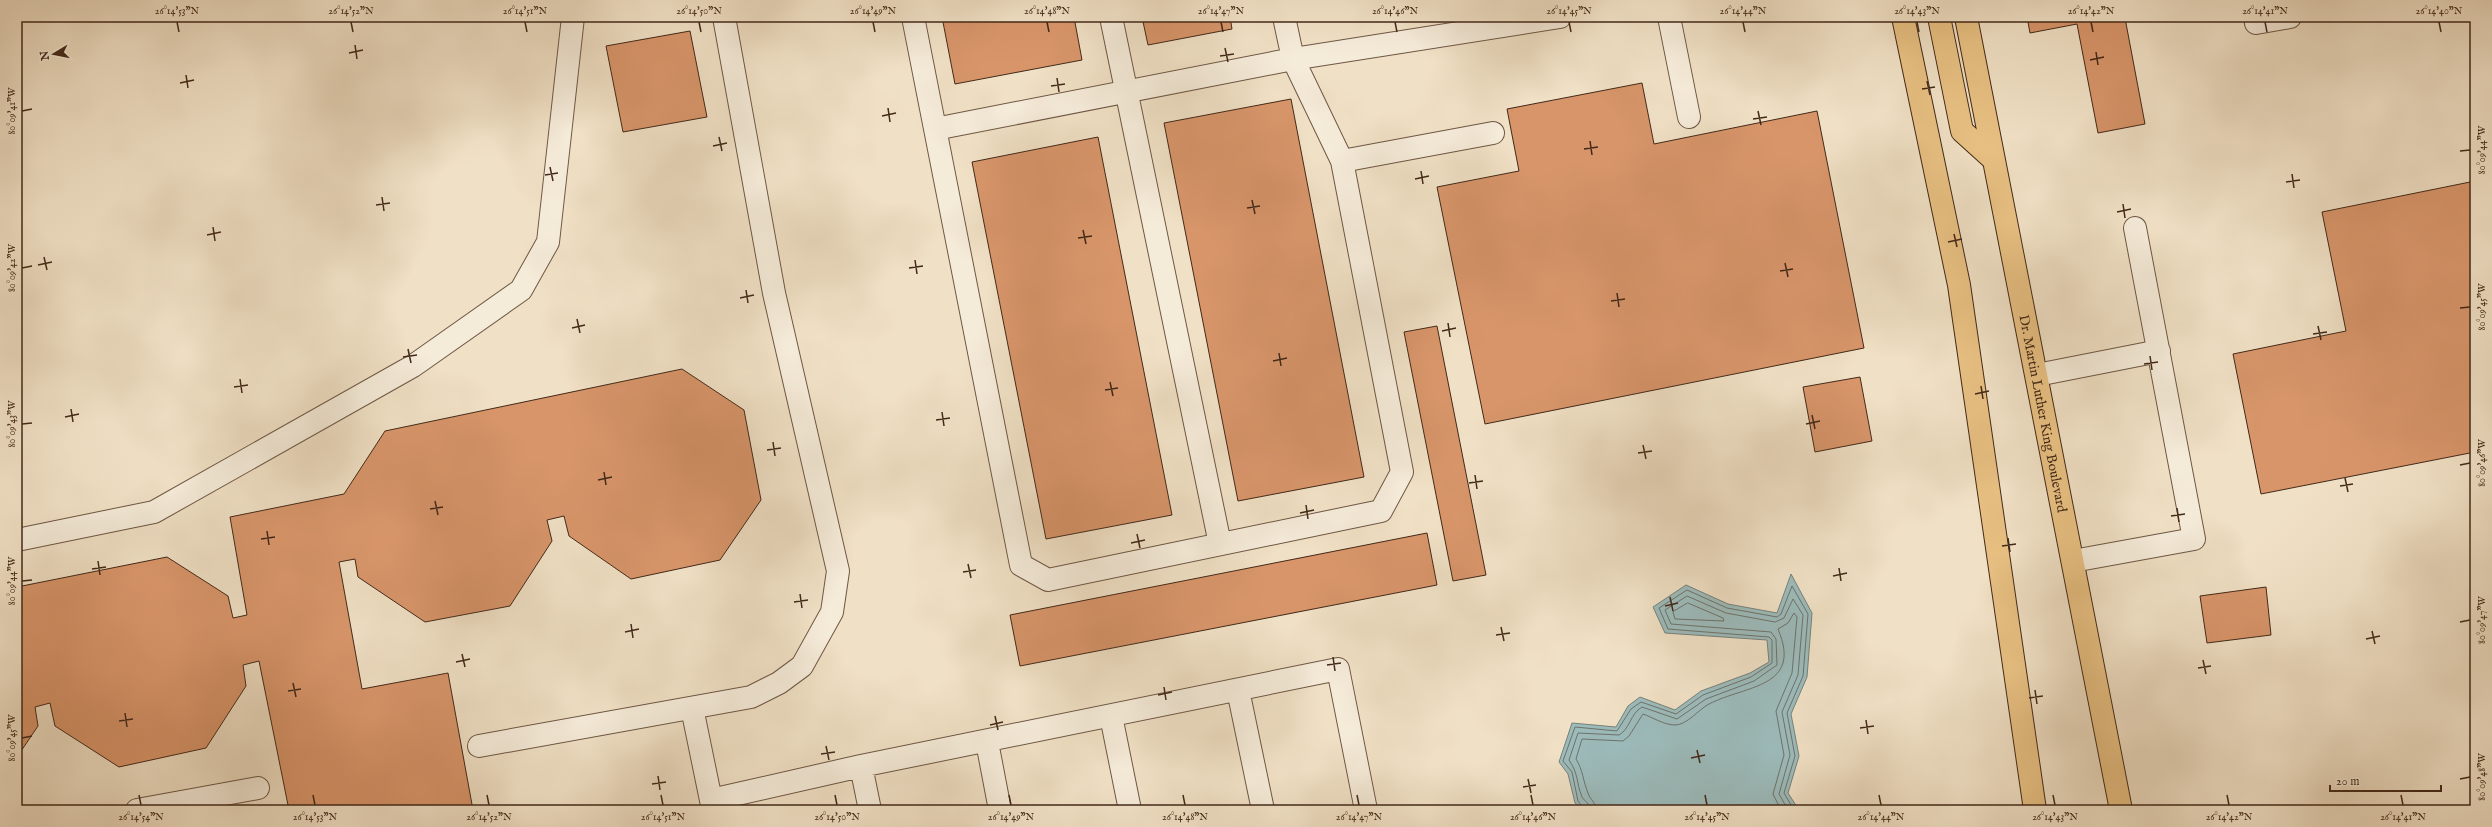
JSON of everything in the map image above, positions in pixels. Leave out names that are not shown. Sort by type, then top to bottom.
[{"type":"main road","points":[[1903,17],[1959,285],[2035,810]]},
{"type":"main road","points":[[1939,17],[1962,131],[1993,159]]},
{"type":"main road","name":"Dr. Martin Luther King Boulevard","points":[[1966,17],[2121,810]]},
{"type":"lane","points":[[17,540],[154,512],[413,366],[521,290],[548,242],[573,17]]},
{"type":"lane","points":[[480,746],[751,697],[779,683],[802,666],[832,612],[838,571],[774,293],[724,17]]},
{"type":"lane","points":[[913,17],[1022,565],[1048,580],[1382,511],[1402,472],[1342,161],[1293,59],[1284,17]]},
{"type":"lane","points":[[1111,17],[1220,544]]},
{"type":"lane","points":[[935,129],[1293,59],[1560,17]]},
{"type":"lane","points":[[1669,17],[1689,117]]},
{"type":"lane","points":[[2255,17],[2256,23],[2290,17]]},
{"type":"lane","points":[[1342,161],[1493,133]]},
{"type":"lane","points":[[2072,561],[2194,539],[2135,228]]},
{"type":"lane","points":[[2036,375],[2159,351]]},
{"type":"lane","points":[[692,708],[712,805],[861,766],[987,742],[1338,669],[1366,810]]},
{"type":"lane","points":[[1238,690],[1263,810]]},
{"type":"lane","points":[[1111,716],[1130,810]]},
{"type":"lane","points":[[987,742],[1000,810]]},
{"type":"lane","points":[[861,766],[870,810]]},
{"type":"lane","points":[[137,810],[258,788]]},
{"type":"water","points":[[1791,574],[1812,613],[1807,677],[1791,714],[1799,756],[1788,793],[1799,810],[1583,810],[1575,803],[1568,774],[1559,762],[1572,723],[1616,727],[1628,706],[1640,697],[1675,710],[1701,691],[1750,673],[1769,662],[1767,640],[1665,633],[1653,607],[1686,585],[1728,604],[1777,613]]},
{"type":"building","points":[[942,17],[1074,17],[1082,60],[955,84]]},
{"type":"building","points":[[1142,17],[1230,17],[1232,29],[1148,45]]},
{"type":"building","points":[[2027,17],[2132,17],[2125,18],[2145,124],[2098,133],[2077,24],[2030,33]]},
{"type":"building","points":[[690,31],[707,117],[623,132],[606,46]]},
{"type":"building","points":[[1642,83],[1654,144],[1817,111],[1864,348],[1485,424],[1437,187],[1519,171],[1507,109]]},
{"type":"building","points":[[1291,99],[1364,477],[1238,501],[1164,123]]},
{"type":"building","points":[[1098,137],[1172,515],[1046,539],[972,162]]},
{"type":"building","points":[[2475,181],[2475,452],[2261,494],[2233,354],[2346,331],[2322,212]]},
{"type":"building","points":[[1437,326],[1486,575],[1453,581],[1404,332]]},
{"type":"building","points":[[682,369],[744,410],[761,500],[720,560],[631,579],[569,536],[564,516],[547,520],[552,541],[510,606],[425,622],[358,577],[355,559],[339,562],[362,689],[448,673],[473,810],[289,810],[259,661],[243,665],[246,686],[206,748],[119,767],[55,726],[50,703],[35,707],[38,726],[17,757],[17,587],[167,557],[228,596],[233,618],[247,615],[230,517],[344,494],[385,431]]},
{"type":"building","points":[[1860,377],[1872,441],[1815,452],[1803,387]]},
{"type":"building","points":[[1427,533],[1437,585],[1020,666],[1010,615]]},
{"type":"building","points":[[2266,587],[2271,635],[2207,643],[2200,596]]}]
